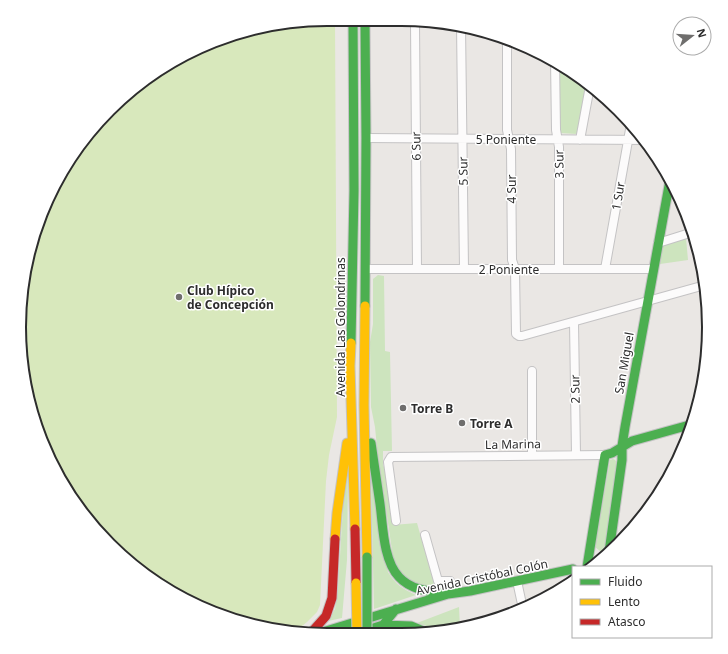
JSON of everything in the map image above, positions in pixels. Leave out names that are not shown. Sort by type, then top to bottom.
[{"type":"main road","name":"Avenida Las Golondrinas","points":[[352,26],[353,126],[350,366],[356,560],[355,628]]},
{"type":"main road","name":"Avenida Las Golondrinas","points":[[365,26],[366,138],[364,406],[367,628]]},
{"type":"main road","points":[[353,126],[359,134],[366,138]]},
{"type":"main road","name":"San Miguel","points":[[610,543],[622,460],[622,446],[647,301],[669,191]]},
{"type":"main road","points":[[364,406],[386,548],[390,563],[396,575],[410,586],[430,592],[451,594]]},
{"type":"main road","points":[[316,627],[326,616],[332,598],[339,492],[352,422]]},
{"type":"main road","name":"La Marina","points":[[605,455],[614,452],[629,442],[640,438],[685,426]]},
{"type":"main road","points":[[587,564],[605,455]]},
{"type":"main road","name":"Avenida Cristóbal Colón","points":[[335,628],[451,594],[572,569]]},
{"type":"main road","points":[[383,625],[396,609]]},
{"type":"main road","points":[[374,628],[383,625],[414,627]]},
{"type":"street","name":"6 Sur","points":[[415,27],[417,269]]},
{"type":"street","name":"5 Sur","points":[[461,32],[464,269]]},
{"type":"street","name":"4 Sur","points":[[507,46],[507,130],[511,148],[512,260],[515,269],[515,330],[517,335],[522,336],[574,322]]},
{"type":"street","name":"3 Sur","points":[[555,68],[556,130],[559,147],[559,269]]},
{"type":"street","points":[[580,140],[589,92]]},
{"type":"street","name":"1 Sur","points":[[605,269],[630,132]]},
{"type":"street","name":"5 Poniente","points":[[366,138],[637,140]]},
{"type":"street","points":[[658,243],[687,234]]},
{"type":"street","name":"2 Poniente","points":[[365,269],[653,269]]},
{"type":"street","points":[[574,322],[699,287]]},
{"type":"street","name":"2 Sur","points":[[574,322],[576,455]]},
{"type":"street","points":[[532,371],[532,455]]},
{"type":"street","name":"La Marina","points":[[396,521],[388,462],[391,458],[605,455]]},
{"type":"street","points":[[425,535],[438,581],[450,581],[451,594]]},
{"type":"street","points":[[517,581],[522,603]]},
{"type":"green space","name":"Club Hípico de Concepción","points":[[335,26],[337,417],[329,455],[326,481],[320,605],[317,612],[302,626],[268,622],[249,618],[212,605],[176,588],[144,566],[114,540],[88,510],[66,478],[49,442],[36,405],[32,386],[26,327],[32,268],[36,249],[49,212],[66,176],[88,144],[114,114],[144,88],[176,66],[212,49],[249,36],[268,32],[307,27]]},
{"type":"green space","points":[[559,71],[586,89],[577,134],[560,133]]},
{"type":"green space","points":[[686,238],[688,260],[660,264],[662,246],[667,243]]},
{"type":"green space","points":[[378,275],[384,276],[385,351],[390,352],[392,451],[383,451],[383,465],[386,471],[393,525],[417,523],[435,587],[421,586],[402,575],[393,557],[371,407],[370,342],[373,324],[373,279]]},
{"type":"green space","points":[[613,459],[617,462],[605,548],[600,551],[595,547],[610,460]]},
{"type":"green space","points":[[348,475],[347,560],[342,618],[328,621],[335,609],[338,589],[343,507]]},
{"type":"green space","points":[[371,475],[388,572],[400,586],[416,595],[374,609]]},
{"type":"green space","points":[[459,607],[460,622],[427,626],[417,623]]},
{"type":"traffic: fast","points":[[351,343],[354,191],[353,26]]},
{"type":"traffic: fast","points":[[365,26],[365,306]]},
{"type":"traffic: fast","points":[[610,543],[625,427],[668,189]]},
{"type":"traffic: fast","points":[[588,563],[605,455],[612,453],[632,441],[685,426]]},
{"type":"traffic: fast","points":[[371,443],[385,542],[390,562],[394,570],[403,581],[413,587],[441,593]]},
{"type":"traffic: fast","points":[[367,557],[367,628]]},
{"type":"traffic: fast","points":[[336,628],[448,594],[470,591],[572,569]]},
{"type":"traffic: fast","points":[[374,628],[383,625],[396,609]]},
{"type":"traffic: fast","points":[[383,625],[414,627]]},
{"type":"traffic: slow","points":[[365,306],[364,405],[367,557]]},
{"type":"traffic: slow","points":[[351,343],[350,366],[355,529]]},
{"type":"traffic: slow","points":[[335,539],[337,513],[347,443]]},
{"type":"traffic: slow","points":[[356,583],[357,628]]},
{"type":"traffic: jam","points":[[355,529],[356,583]]},
{"type":"traffic: jam","points":[[316,627],[326,616],[332,598],[335,539]]},
{"type":"place","name":"Club Hípico de Concepción","points":[[179,297]]},
{"type":"place","name":"Torre B","points":[[403,408]]},
{"type":"place","name":"Torre A","points":[[462,423]]}]
